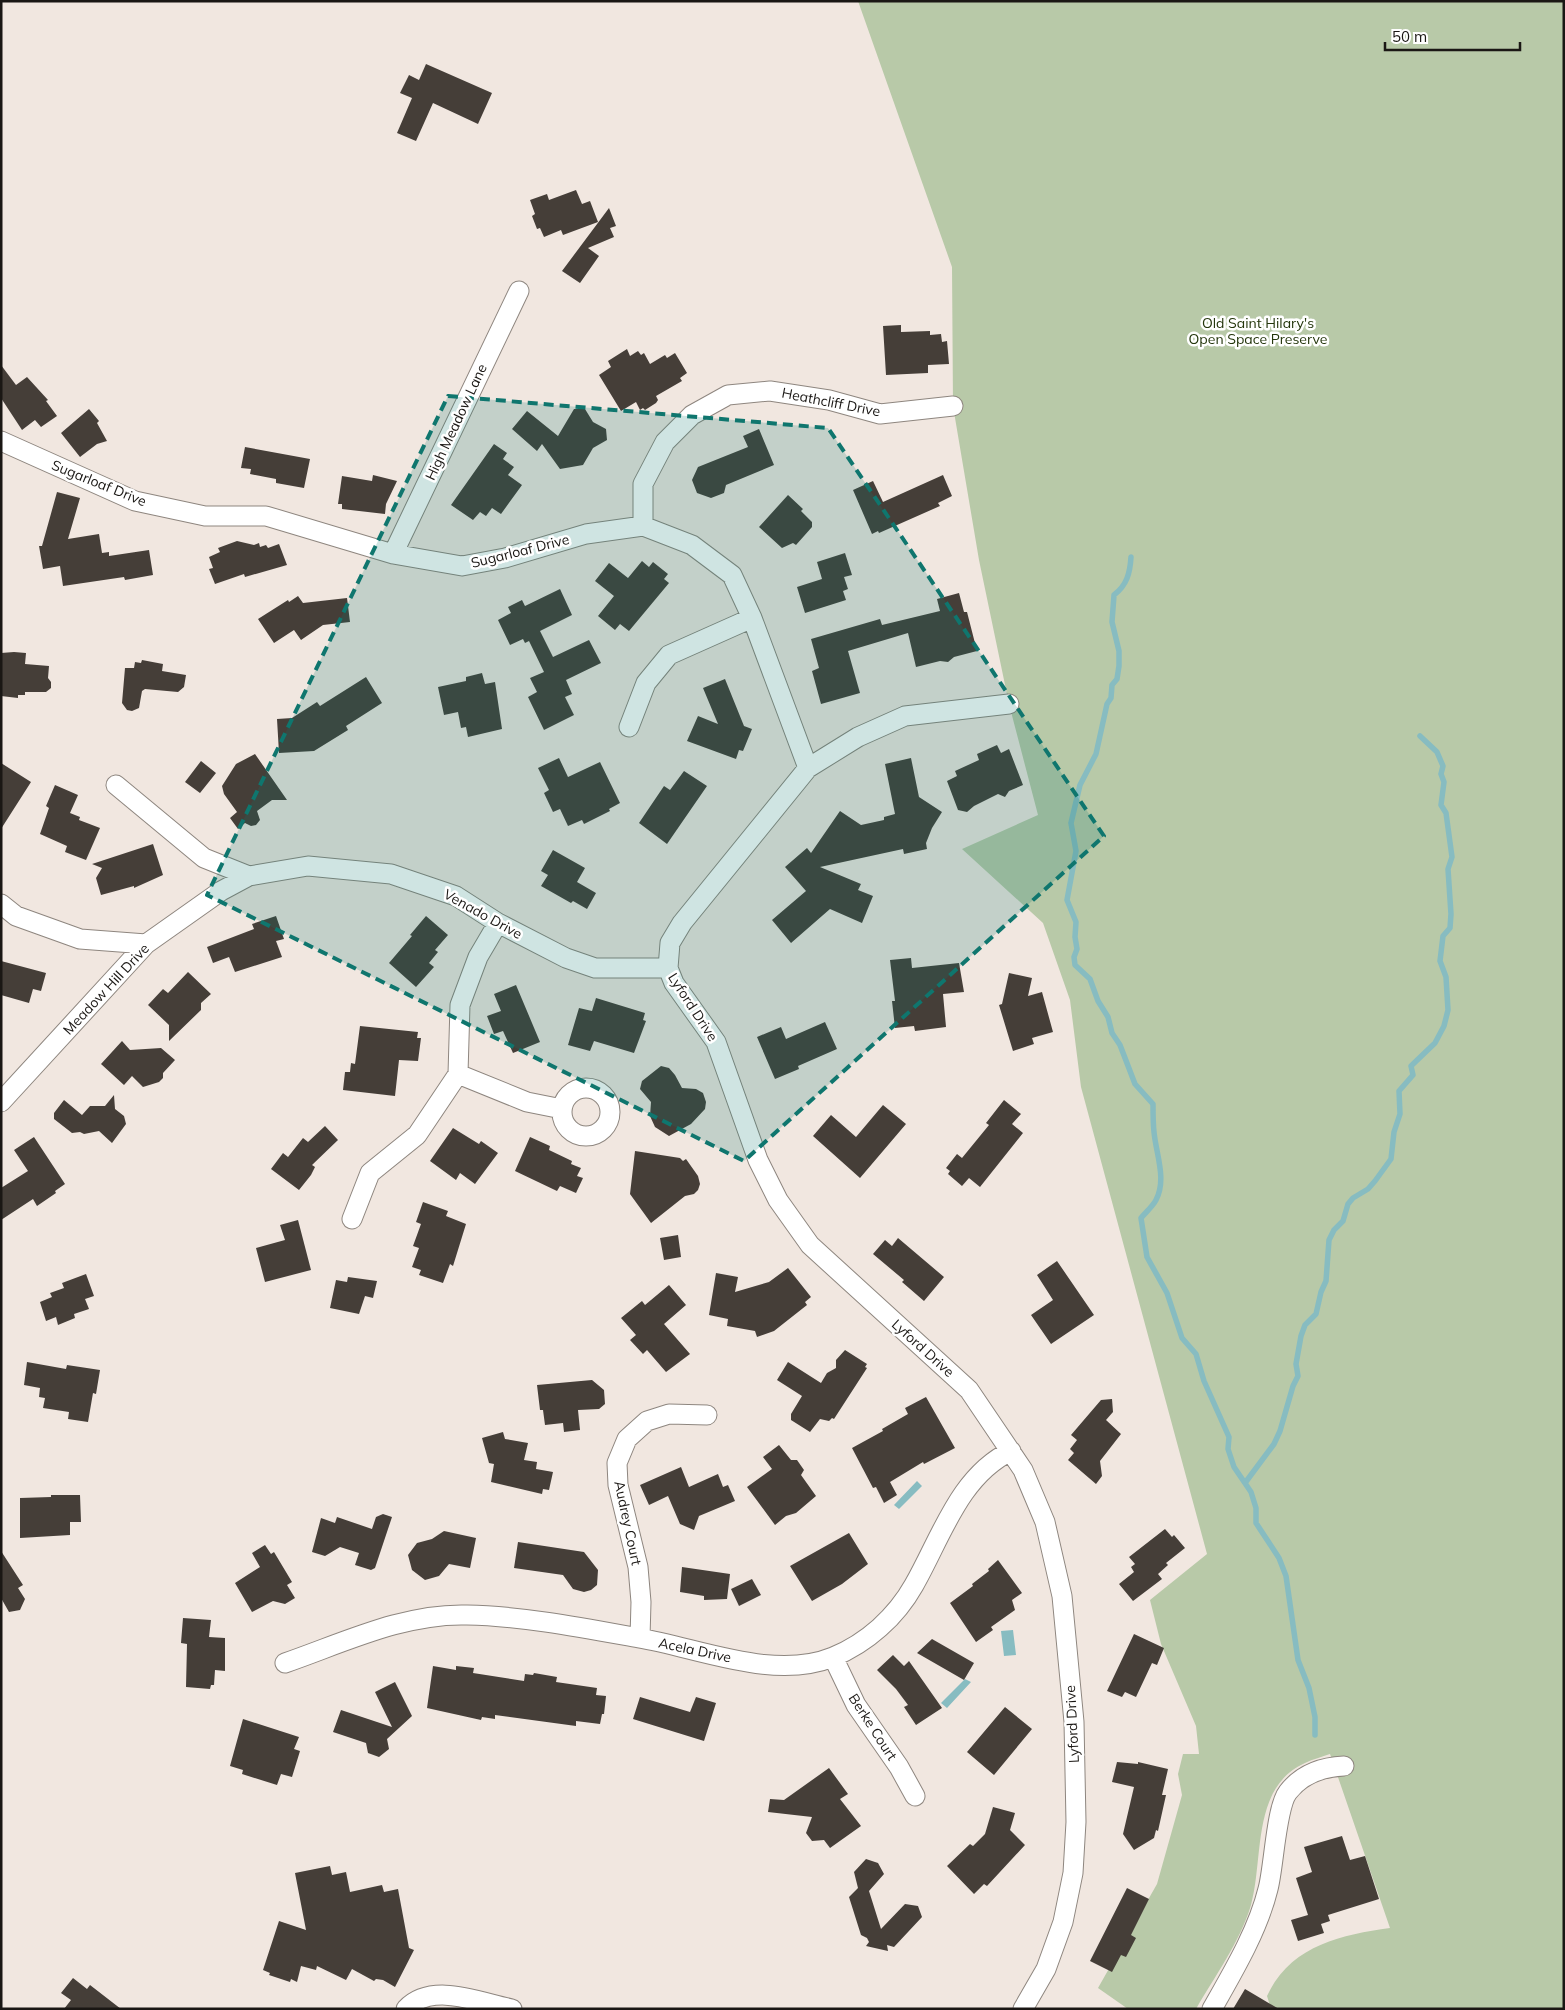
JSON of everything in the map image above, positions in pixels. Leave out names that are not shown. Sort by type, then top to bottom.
[{"type":"street","name":"High Meadow Lane","points":[[393,554],[519,291]]},
{"type":"street","name":"Heathcliff Drive","points":[[643,526],[643,484],[665,442],[692,415],[728,395],[770,391],[828,400],[880,414],[953,406]]},
{"type":"street","name":"Sugarloaf Drive","points":[[6,446],[135,501],[205,516],[266,516],[393,554],[462,566],[505,558],[586,534],[643,526],[692,545],[732,575],[752,618],[808,768]]},
{"type":"street","points":[[630,727],[646,683],[669,654],[752,618]]},
{"type":"street","name":"Lyford Drive","points":[[1010,704],[905,716],[858,737],[808,768],[682,923],[670,943],[668,968],[674,983],[716,1042],[758,1160],[778,1200],[810,1245],[969,1390],[1011,1451],[1039,1505],[1055,1557],[1062,1596],[1074,1722],[1076,1822],[1073,1873],[1063,1922],[1046,1969],[1023,2009]]},
{"type":"street","points":[[116,785],[204,858],[248,876]]},
{"type":"street","name":"Venado Drive","points":[[248,876],[308,866],[392,874],[456,896],[498,923],[566,958],[594,968],[668,968]]},
{"type":"street","name":"Meadow Hill Drive","points":[[1,1102],[146,944],[214,896],[248,876]]},
{"type":"street","points":[[1,904],[16,916],[80,939],[146,944]]},
{"type":"street","points":[[352,1219],[370,1173],[417,1135],[458,1074],[460,1005],[478,957],[498,923]]},
{"type":"street","points":[[458,1074],[527,1102],[562,1109]]},
{"type":"street","name":"Audrey Court","points":[[640,1638],[641,1602],[638,1567],[618,1486],[617,1463],[627,1439],[647,1421],[669,1414],[707,1415]]},
{"type":"street","name":"Acela Drive","points":[[285,1664],[383,1627],[466,1614],[508,1618],[640,1638],[769,1666],[810,1664],[833,1657],[868,1639],[888,1619],[913,1587],[972,1481],[998,1458],[1011,1451]]},
{"type":"street","name":"Berke Court","points":[[833,1657],[856,1705],[899,1766],[915,1796]]},
{"type":"street","points":[[1212,2009],[1254,1927],[1268,1890],[1278,1825],[1286,1794],[1297,1782],[1312,1772],[1328,1767],[1344,1766]]},
{"type":"street","points":[[406,2009],[411,2003],[426,1997],[444,1996],[470,1998],[512,2009]]},
{"type":"highlighted area","points":[[448,396],[828,428],[1104,836],[744,1161],[207,895]]},
{"type":"green space","name":"Old Saint Hilary's Open Space Preserve","points":[[858,1],[1564,1],[1564,2009],[1271,2009],[1267,1996],[1277,1979],[1289,1965],[1303,1954],[1335,1939],[1390,1928],[1330,1754],[1305,1763],[1288,1774],[1276,1789],[1268,1806],[1263,1825],[1255,1886],[1246,1919],[1234,1945],[1196,2009],[1128,2009],[1098,1988],[1157,1884],[1182,1795],[1178,1774],[1183,1754],[1199,1754],[1196,1726],[1161,1644],[1150,1600],[1207,1554],[1081,1087],[1070,1000],[1043,923],[962,849],[1038,815],[1009,704],[979,560],[953,406],[952,267]]},
{"type":"water","points":[[917,1481],[922,1486],[899,1509],[894,1505]]},
{"type":"water","points":[[1013,1630],[1016,1655],[1004,1656],[1001,1631]]},
{"type":"water","points":[[965,1679],[971,1682],[947,1708],[941,1703]]},
{"type":"building","points":[[426,64],[492,93],[478,124],[433,103],[416,141],[397,133],[412,98],[400,93],[409,75],[419,80]]},
{"type":"building","points":[[576,190],[582,204],[590,201],[598,222],[563,235],[561,230],[544,237],[540,228],[537,229],[532,216],[535,214],[530,200],[547,194],[549,200]]},
{"type":"building","points":[[609,208],[616,226],[610,228],[614,237],[588,248],[599,256],[580,283],[562,271]]},
{"type":"building","points":[[901,325],[901,332],[930,331],[930,335],[941,334],[942,342],[947,341],[949,364],[928,365],[928,373],[886,375],[883,326]]},
{"type":"building","points":[[627,349],[630,356],[638,351],[641,355],[644,353],[650,364],[665,355],[667,358],[675,353],[687,373],[680,378],[682,381],[656,396],[658,400],[656,403],[645,410],[643,408],[640,410],[636,402],[621,411],[599,375],[611,367],[608,361]]},
{"type":"building","points":[[1,365],[16,385],[27,377],[48,400],[46,401],[57,416],[41,427],[35,420],[22,430],[1,398]]},
{"type":"building","points":[[89,409],[99,421],[97,423],[107,441],[97,444],[80,457],[61,433]]},
{"type":"building","points":[[574,409],[585,409],[593,422],[606,429],[607,440],[593,448],[583,465],[560,469],[542,444],[537,451],[512,429],[527,411],[558,436]]},
{"type":"building","points":[[759,429],[774,465],[726,485],[724,493],[711,498],[697,493],[692,480],[698,467],[748,447],[743,436]]},
{"type":"building","points":[[494,444],[507,453],[503,459],[514,467],[508,475],[522,485],[501,514],[492,508],[486,516],[480,512],[473,520],[451,505]]},
{"type":"building","points":[[245,447],[310,459],[304,488],[276,483],[276,479],[250,474],[251,469],[241,468]]},
{"type":"building","points":[[373,475],[397,481],[386,504],[385,514],[342,509],[342,504],[338,504],[342,476],[372,481]]},
{"type":"building","points":[[943,475],[952,496],[938,503],[940,506],[879,533],[878,531],[872,534],[853,490],[873,481],[883,502]]},
{"type":"building","points":[[57,492],[80,498],[68,539],[99,534],[102,553],[109,552],[109,556],[149,550],[153,575],[125,580],[124,577],[63,586],[60,566],[43,569],[39,546],[42,546]]},
{"type":"building","points":[[788,495],[803,509],[801,511],[812,522],[812,527],[796,545],[793,543],[782,548],[759,527]]},
{"type":"building","points":[[237,541],[254,545],[259,543],[260,547],[266,545],[268,548],[279,544],[287,565],[245,577],[244,574],[215,584],[209,569],[213,568],[209,557],[220,552],[218,548]]},
{"type":"building","points":[[845,553],[852,575],[844,577],[848,589],[843,591],[846,600],[805,613],[797,587],[822,579],[817,562]]},
{"type":"building","points":[[642,561],[649,567],[653,562],[668,574],[664,579],[669,583],[629,631],[620,624],[615,630],[598,616],[614,596],[595,581],[609,563],[628,578]]},
{"type":"building","points":[[560,589],[572,615],[540,631],[553,657],[589,640],[601,663],[566,680],[572,694],[565,697],[574,715],[544,730],[528,697],[537,692],[530,678],[544,672],[529,641],[525,643],[523,639],[510,645],[498,620],[511,613],[508,607],[522,600],[525,606]]},
{"type":"building","points":[[959,593],[964,612],[967,612],[977,651],[954,657],[948,662],[940,661],[916,667],[908,633],[848,651],[860,693],[821,704],[812,671],[819,668],[811,639],[880,619],[882,625],[940,611],[937,599]]},
{"type":"building","points":[[298,596],[303,603],[347,598],[350,622],[323,625],[301,640],[294,630],[274,643],[258,619],[288,600],[289,602]]},
{"type":"building","points":[[1,653],[26,653],[25,664],[49,666],[48,678],[51,682],[51,688],[46,692],[25,692],[25,695],[18,695],[18,698],[1,696]]},
{"type":"building","points":[[142,660],[163,664],[162,671],[186,675],[184,687],[178,692],[145,689],[142,691],[139,708],[132,711],[127,710],[122,703],[125,668],[134,668],[135,662],[141,663]]},
{"type":"building","points":[[482,673],[485,684],[495,682],[502,729],[468,737],[466,727],[461,728],[458,712],[444,715],[438,687],[466,681],[466,677]]},
{"type":"building","points":[[366,677],[382,703],[346,726],[348,730],[314,751],[279,753],[277,719],[292,718],[317,702],[320,706]]},
{"type":"building","points":[[725,679],[744,726],[752,729],[743,751],[739,750],[736,759],[687,741],[698,716],[718,724],[703,688]]},
{"type":"building","points":[[997,745],[1001,753],[1009,749],[1023,785],[1009,791],[1005,797],[998,794],[974,806],[967,812],[958,810],[947,781],[957,776],[955,771],[979,760],[977,754]]},
{"type":"building","points":[[255,754],[287,800],[272,800],[257,811],[260,820],[256,825],[251,826],[245,823],[238,829],[230,818],[237,812],[224,794],[222,786],[236,764]]},
{"type":"building","points":[[559,758],[568,777],[600,762],[620,803],[609,809],[610,811],[584,824],[582,820],[568,826],[560,809],[553,812],[544,793],[549,790],[538,768]]},
{"type":"building","points":[[911,758],[919,797],[942,812],[932,828],[926,843],[927,849],[904,854],[903,849],[820,867],[861,884],[858,890],[873,896],[862,923],[830,909],[791,943],[772,920],[806,891],[785,867],[807,848],[811,853],[840,811],[861,825],[884,820],[884,817],[895,814],[885,764]]},
{"type":"building","points":[[201,761],[216,773],[200,793],[185,782]]},
{"type":"building","points":[[1,763],[31,782],[1,829]]},
{"type":"building","points":[[684,771],[707,786],[667,844],[639,823],[664,786],[670,790]]},
{"type":"building","points":[[55,785],[78,795],[70,813],[80,817],[79,820],[100,828],[86,860],[65,852],[67,846],[40,834],[49,808],[46,806]]},
{"type":"building","points":[[153,844],[163,875],[134,888],[134,886],[101,895],[96,878],[102,868],[92,864]]},
{"type":"building","points":[[553,850],[585,868],[577,882],[596,893],[587,909],[573,901],[571,903],[541,886],[548,875],[541,871]]},
{"type":"building","points":[[276,916],[284,939],[276,941],[282,957],[235,972],[229,957],[213,963],[207,947],[254,929],[252,924]]},
{"type":"building","points":[[426,916],[448,935],[435,950],[438,952],[429,963],[434,967],[416,987],[389,963]]},
{"type":"building","points":[[911,958],[912,968],[959,963],[964,992],[943,994],[946,1027],[915,1031],[914,1026],[895,1028],[892,1001],[895,1001],[890,960]]},
{"type":"building","points":[[1,961],[46,973],[41,991],[33,989],[29,1003],[1,995]]},
{"type":"building","points":[[188,972],[211,994],[201,1003],[201,1010],[169,1041],[169,1025],[148,1005],[163,989],[168,993]]},
{"type":"building","points":[[1009,973],[1032,978],[1028,996],[1042,992],[1053,1032],[1032,1038],[1034,1044],[1013,1051],[999,1005],[1002,1004]]},
{"type":"building","points":[[516,985],[540,1042],[513,1053],[503,1031],[494,1034],[487,1016],[501,1011],[494,994]]},
{"type":"building","points":[[596,998],[645,1013],[643,1020],[646,1021],[634,1053],[594,1041],[590,1051],[568,1045],[579,1008],[592,1011]]},
{"type":"building","points":[[825,1022],[837,1049],[798,1066],[799,1069],[775,1079],[757,1037],[781,1027],[786,1039]]},
{"type":"building","points":[[360,1026],[418,1032],[417,1038],[421,1038],[418,1061],[399,1060],[395,1096],[343,1090],[345,1072],[350,1072],[351,1063],[355,1064]]},
{"type":"building","points":[[122,1041],[130,1050],[161,1048],[175,1060],[163,1073],[163,1078],[159,1082],[143,1087],[132,1076],[124,1085],[101,1064]]},
{"type":"building","points":[[661,1066],[669,1068],[682,1088],[696,1089],[703,1093],[706,1102],[705,1109],[691,1124],[669,1136],[655,1127],[650,1116],[651,1102],[640,1089],[642,1081]]},
{"type":"building","points":[[114,1095],[115,1109],[124,1116],[126,1124],[112,1143],[99,1131],[84,1134],[80,1132],[72,1133],[54,1119],[54,1113],[64,1100],[82,1115],[90,1106],[105,1106]]},
{"type":"building","points":[[1004,1100],[1021,1114],[1012,1124],[1023,1133],[980,1187],[969,1178],[962,1186],[948,1174],[950,1171],[946,1168],[957,1154],[962,1158],[989,1125],[986,1123]]},
{"type":"building","points":[[883,1105],[906,1124],[860,1178],[813,1136],[831,1115],[856,1137]]},
{"type":"building","points":[[325,1126],[338,1140],[312,1165],[315,1167],[311,1175],[299,1190],[271,1169],[283,1153],[288,1157],[303,1138],[308,1142]]},
{"type":"building","points":[[453,1128],[479,1144],[481,1141],[498,1153],[475,1184],[460,1173],[456,1180],[430,1161]]},
{"type":"building","points":[[34,1137],[65,1184],[55,1191],[56,1193],[37,1206],[33,1199],[1,1220],[1,1188],[28,1171],[14,1150]]},
{"type":"building","points":[[530,1137],[550,1146],[549,1150],[572,1161],[571,1164],[581,1168],[577,1176],[583,1178],[576,1193],[560,1186],[557,1191],[515,1171]]},
{"type":"building","points":[[635,1151],[680,1158],[683,1161],[686,1159],[698,1176],[700,1184],[698,1190],[694,1194],[685,1196],[651,1223],[630,1194]]},
{"type":"building","points":[[423,1202],[448,1211],[446,1216],[466,1224],[453,1266],[450,1264],[443,1283],[419,1275],[421,1270],[412,1267],[419,1248],[413,1246],[421,1224],[416,1222]]},
{"type":"building","points":[[298,1220],[311,1270],[265,1282],[256,1248],[285,1240],[280,1225]]},
{"type":"building","points":[[678,1235],[681,1257],[664,1260],[660,1238]]},
{"type":"building","points":[[898,1238],[944,1277],[924,1301],[902,1282],[904,1280],[873,1254],[885,1240],[892,1246]]},
{"type":"building","points":[[1057,1261],[1094,1315],[1051,1344],[1031,1315],[1053,1300],[1037,1275]]},
{"type":"building","points":[[788,1268],[811,1297],[805,1302],[807,1305],[774,1331],[757,1337],[755,1331],[727,1326],[728,1319],[709,1315],[716,1273],[738,1277],[735,1292],[769,1282]]},
{"type":"building","points":[[86,1274],[94,1296],[85,1299],[89,1309],[74,1314],[75,1318],[58,1325],[56,1317],[46,1321],[40,1302],[52,1297],[50,1293],[64,1288],[62,1283]]},
{"type":"building","points":[[348,1277],[377,1281],[373,1298],[365,1296],[359,1314],[330,1308],[336,1280],[347,1282]]},
{"type":"building","points":[[669,1285],[686,1305],[664,1324],[690,1354],[666,1372],[647,1350],[643,1354],[630,1340],[636,1335],[621,1318],[642,1301],[645,1305]]},
{"type":"building","points":[[845,1350],[867,1364],[865,1367],[867,1368],[834,1419],[832,1418],[829,1421],[820,1419],[810,1432],[791,1420],[791,1414],[802,1396],[777,1380],[788,1362],[821,1383],[827,1373],[836,1368],[836,1360]]},
{"type":"building","points":[[27,1362],[66,1369],[67,1365],[100,1370],[96,1394],[93,1393],[88,1422],[68,1419],[69,1412],[43,1408],[45,1398],[39,1397],[40,1388],[24,1385]]},
{"type":"building","points":[[592,1380],[604,1390],[605,1404],[599,1409],[578,1410],[580,1430],[564,1432],[563,1423],[545,1425],[543,1410],[540,1410],[537,1385]]},
{"type":"building","points":[[926,1397],[955,1448],[924,1464],[923,1462],[890,1482],[897,1495],[884,1503],[876,1487],[873,1488],[852,1448],[883,1431],[882,1429],[908,1414],[905,1408]]},
{"type":"building","points":[[1112,1399],[1113,1412],[1106,1420],[1121,1434],[1100,1461],[1102,1476],[1096,1484],[1068,1460],[1074,1453],[1070,1449],[1077,1440],[1071,1435],[1101,1400]]},
{"type":"building","points":[[503,1432],[505,1439],[528,1443],[524,1460],[537,1462],[536,1469],[553,1472],[549,1490],[543,1489],[542,1494],[491,1482],[494,1464],[489,1463],[482,1438]]},
{"type":"building","points":[[779,1445],[791,1460],[797,1460],[804,1470],[801,1475],[816,1496],[796,1513],[786,1516],[775,1525],[747,1487],[772,1469],[763,1457]]},
{"type":"building","points":[[681,1467],[689,1487],[718,1474],[723,1487],[728,1485],[735,1501],[699,1516],[694,1530],[680,1524],[668,1496],[649,1505],[640,1485]]},
{"type":"building","points":[[51,1495],[80,1495],[81,1522],[70,1522],[70,1535],[20,1538],[20,1498],[51,1497]]},
{"type":"building","points":[[383,1514],[392,1517],[375,1568],[371,1570],[355,1565],[359,1553],[340,1547],[325,1556],[312,1552],[321,1518],[335,1523],[337,1517],[372,1529],[376,1517]]},
{"type":"building","points":[[1165,1529],[1172,1537],[1174,1535],[1185,1548],[1166,1563],[1168,1565],[1158,1574],[1162,1579],[1133,1601],[1119,1584],[1134,1572],[1131,1567],[1135,1564],[1129,1557]]},
{"type":"building","points":[[444,1531],[476,1538],[470,1568],[449,1564],[439,1576],[425,1580],[412,1570],[408,1555],[417,1543],[432,1539]]},
{"type":"building","points":[[849,1533],[868,1564],[842,1584],[812,1601],[790,1566]]},
{"type":"building","points":[[518,1542],[584,1552],[598,1570],[597,1585],[591,1590],[584,1592],[573,1589],[563,1575],[514,1568]]},
{"type":"building","points":[[265,1545],[271,1554],[274,1552],[292,1582],[287,1585],[295,1598],[285,1604],[273,1601],[252,1612],[235,1583],[260,1567],[252,1553]]},
{"type":"building","points":[[1,1551],[23,1585],[18,1588],[25,1599],[20,1610],[9,1612],[1,1598]]},
{"type":"building","points":[[998,1560],[1022,1593],[1012,1600],[1015,1610],[991,1627],[993,1630],[976,1642],[950,1603],[973,1586],[972,1584],[989,1571],[988,1569]]},
{"type":"building","points":[[682,1567],[730,1574],[727,1599],[704,1600],[704,1596],[680,1592]]},
{"type":"building","points":[[752,1579],[761,1595],[739,1606],[731,1589]]},
{"type":"building","points":[[183,1618],[211,1620],[209,1637],[225,1638],[225,1671],[215,1670],[214,1685],[211,1685],[210,1689],[186,1687],[187,1644],[181,1643]]},
{"type":"building","points":[[1134,1634],[1164,1648],[1157,1665],[1152,1663],[1136,1697],[1125,1692],[1122,1697],[1107,1691]]},
{"type":"building","points":[[932,1639],[974,1663],[964,1680],[917,1653]]},
{"type":"building","points":[[893,1655],[904,1666],[909,1661],[942,1708],[916,1725],[904,1707],[908,1705],[896,1689],[877,1670]]},
{"type":"building","points":[[433,1666],[456,1670],[456,1666],[474,1668],[473,1673],[524,1681],[525,1674],[533,1675],[534,1673],[557,1677],[556,1682],[597,1688],[596,1695],[606,1696],[604,1714],[602,1714],[600,1724],[576,1721],[576,1726],[495,1715],[495,1719],[482,1717],[481,1720],[427,1708]]},
{"type":"building","points":[[395,1682],[412,1716],[387,1739],[389,1749],[379,1757],[368,1753],[366,1743],[333,1732],[341,1710],[392,1727],[375,1692]]},
{"type":"building","points":[[640,1697],[690,1712],[696,1697],[716,1703],[704,1741],[633,1719]]},
{"type":"building","points":[[1005,1707],[1032,1729],[994,1775],[967,1752]]},
{"type":"building","points":[[243,1719],[299,1737],[294,1749],[300,1751],[292,1777],[281,1774],[277,1785],[242,1774],[243,1770],[230,1766]]},
{"type":"building","points":[[1117,1762],[1138,1764],[1138,1762],[1168,1769],[1162,1795],[1166,1795],[1158,1831],[1156,1830],[1154,1838],[1134,1850],[1123,1834],[1134,1787],[1112,1782]]},
{"type":"building","points":[[829,1768],[848,1794],[840,1799],[861,1826],[830,1848],[824,1840],[812,1841],[806,1833],[812,1817],[768,1812],[770,1799],[784,1800]]},
{"type":"building","points":[[993,1807],[1015,1813],[1010,1830],[1025,1845],[987,1886],[984,1884],[974,1894],[947,1866],[970,1844],[973,1846],[985,1834]]},
{"type":"building","points":[[1342,1836],[1350,1860],[1365,1856],[1379,1899],[1328,1915],[1330,1921],[1321,1924],[1324,1933],[1298,1941],[1291,1920],[1308,1915],[1296,1878],[1312,1872],[1304,1847]]},
{"type":"building","points":[[866,1859],[878,1863],[884,1874],[869,1891],[881,1929],[905,1904],[918,1906],[922,1917],[894,1947],[887,1945],[888,1951],[866,1946],[869,1942],[867,1938],[861,1935],[849,1897],[858,1888],[854,1872]]},
{"type":"building","points":[[330,1866],[332,1875],[346,1872],[350,1892],[382,1885],[384,1892],[398,1889],[409,1948],[414,1950],[395,1987],[383,1980],[376,1979],[374,1981],[352,1969],[346,1980],[317,1966],[316,1970],[301,1966],[297,1982],[291,1979],[290,1982],[269,1975],[270,1973],[263,1970],[279,1921],[306,1930],[295,1873]]},
{"type":"building","points":[[1127,1888],[1149,1899],[1131,1935],[1136,1938],[1126,1957],[1121,1955],[1112,1972],[1090,1961]]},
{"type":"building","points":[[73,1978],[87,1989],[90,1985],[121,2009],[64,2009],[71,2000],[61,1993]]},
{"type":"building","points":[[1245,1989],[1279,2009],[1233,2009]]},
{"type":"waterway","points":[[1131,557],[1127,578],[1114,595],[1112,622],[1119,651],[1117,679],[1112,685],[1111,698],[1107,704],[1096,754],[1080,785],[1071,823],[1076,851],[1067,900],[1076,922],[1075,937],[1077,949],[1074,957],[1075,965],[1090,979],[1098,1001],[1108,1017],[1112,1033],[1120,1045],[1135,1084],[1153,1104],[1155,1140],[1161,1184],[1156,1200],[1141,1218],[1147,1257],[1167,1293],[1182,1338],[1196,1354],[1204,1381],[1229,1437],[1228,1449],[1234,1467],[1251,1492],[1256,1508],[1256,1523],[1279,1558],[1286,1576],[1298,1660],[1309,1688],[1315,1717],[1315,1735]]},
{"type":"waterway","points":[[1245,1483],[1274,1444],[1280,1431],[1293,1386],[1298,1376],[1296,1364],[1301,1336],[1305,1325],[1316,1314],[1321,1292],[1326,1281],[1329,1240],[1334,1230],[1343,1221],[1348,1204],[1353,1198],[1368,1189],[1391,1159],[1394,1132],[1400,1114],[1399,1091],[1413,1075],[1411,1066],[1435,1043],[1444,1026],[1448,1010],[1446,977],[1440,961],[1443,936],[1450,928],[1448,869],[1452,857],[1446,813],[1441,805],[1444,782],[1441,774],[1443,766],[1437,752],[1420,736]]}]
